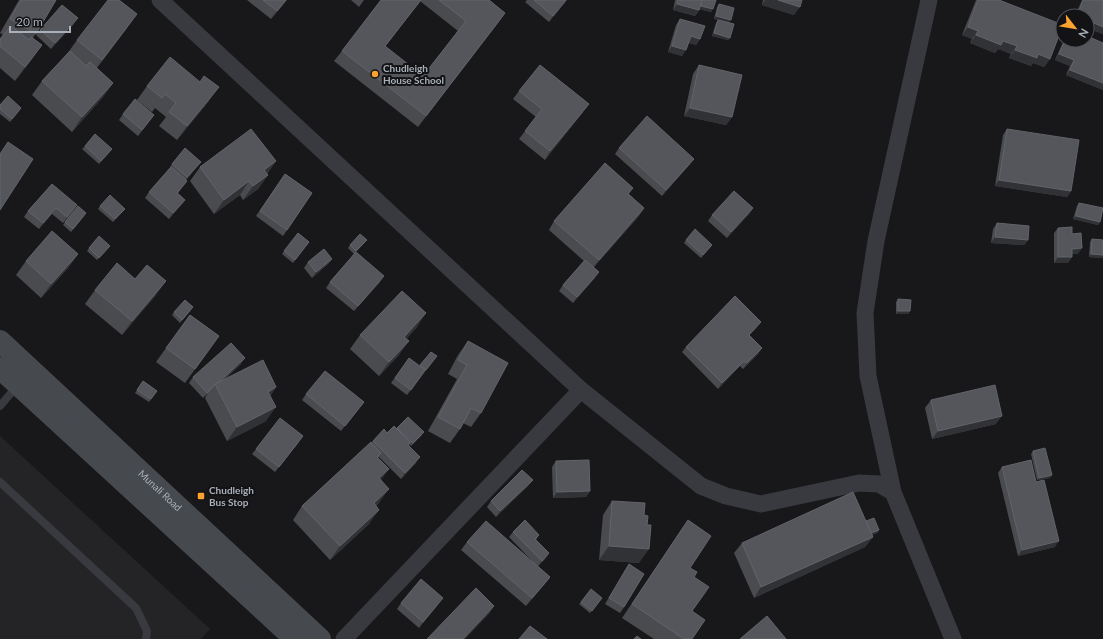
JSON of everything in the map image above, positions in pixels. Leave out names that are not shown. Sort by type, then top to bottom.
[{"type":"main road","name":"Munali Road","points":[[0,341],[320,639]]},
{"type":"main road","name":"Munali Road","points":[[0,368],[295,639]]},
{"type":"street","points":[[160,0],[581,390],[700,486],[726,496],[761,504],[859,484],[879,484],[893,492]]},
{"type":"street","points":[[929,0],[876,241],[865,313],[868,376],[893,492],[953,639]]},
{"type":"street","points":[[344,639],[581,390]]},
{"type":"lane","points":[[0,406],[18,385]]},
{"type":"lane","points":[[0,482],[136,608],[147,631],[146,639]]},
{"type":"shaded area","points":[[0,436],[210,629],[201,639],[0,639]]},
{"type":"building","points":[[21,0],[56,0],[36,34],[10,19]]},
{"type":"building","points":[[108,0],[119,0],[137,14],[102,60],[77,40]]},
{"type":"building","points":[[263,0],[286,0],[277,11]]},
{"type":"building","name":"Chudleigh House School","points":[[381,0],[421,0],[385,46],[423,76],[466,21],[439,0],[489,0],[505,13],[426,116],[342,51]]},
{"type":"building","points":[[534,0],[566,0],[553,16]]},
{"type":"building","points":[[678,0],[702,0],[699,10],[677,4]]},
{"type":"building","points":[[702,0],[716,0],[713,9],[701,6]]},
{"type":"building","points":[[778,0],[802,0],[800,7]]},
{"type":"building","points":[[978,0],[999,0],[1055,22],[1055,46],[1050,59],[1038,54],[1037,58],[1015,50],[1017,46],[1003,41],[1001,45],[976,35],[978,31],[968,27]]},
{"type":"building","points":[[1083,0],[1103,0],[1103,27],[1095,24],[1095,8],[1080,8]]},
{"type":"building","points":[[719,4],[734,8],[731,20],[716,16]]},
{"type":"building","points":[[62,5],[78,18],[55,43],[40,30]]},
{"type":"building","points":[[680,19],[705,26],[700,39],[691,36],[686,50],[672,46]]},
{"type":"building","points":[[718,20],[734,24],[730,38],[714,33]]},
{"type":"building","points":[[11,26],[29,40],[31,37],[42,45],[25,67],[0,46],[0,39]]},
{"type":"building","points":[[1095,40],[1103,43],[1103,83],[1070,70],[1074,60],[1059,54],[1062,48],[1095,48]]},
{"type":"building","points":[[70,51],[86,66],[90,62],[113,83],[82,117],[42,81]]},
{"type":"building","points":[[170,57],[200,82],[204,76],[219,87],[187,126],[169,112],[176,103],[165,94],[162,98],[147,86]]},
{"type":"building","points":[[540,65],[589,104],[550,151],[525,131],[542,109],[519,91]]},
{"type":"building","points":[[699,65],[742,75],[732,117],[690,108]]},
{"type":"building","points":[[8,96],[21,108],[12,119],[0,109],[0,105]]},
{"type":"building","points":[[135,99],[154,115],[142,130],[123,114]]},
{"type":"building","points":[[647,116],[694,159],[666,190],[619,148]]},
{"type":"building","points":[[251,129],[276,161],[264,170],[268,175],[253,186],[249,181],[224,200],[200,167]]},
{"type":"building","points":[[1007,129],[1079,140],[1071,191],[999,180]]},
{"type":"building","points":[[95,134],[112,149],[101,161],[85,146]]},
{"type":"building","points":[[8,142],[33,159],[0,210],[0,154]]},
{"type":"building","points":[[185,148],[201,162],[187,177],[172,164]]},
{"type":"building","points":[[605,163],[633,188],[628,194],[644,208],[599,260],[554,221]]},
{"type":"building","points":[[171,167],[187,181],[177,193],[185,200],[173,213],[149,192]]},
{"type":"building","points":[[285,174],[312,193],[287,230],[260,211]]},
{"type":"building","points":[[52,184],[77,205],[67,217],[56,208],[43,223],[28,211]]},
{"type":"building","points":[[734,191],[753,208],[731,232],[712,215]]},
{"type":"building","points":[[110,195],[125,209],[115,219],[100,206]]},
{"type":"building","points":[[1079,203],[1103,208],[1100,222],[1076,216]]},
{"type":"building","points":[[78,206],[86,213],[73,229],[65,222]]},
{"type":"building","points":[[997,223],[1029,226],[1028,240],[995,237]]},
{"type":"building","points":[[1072,227],[1072,234],[1081,233],[1082,248],[1072,249],[1072,257],[1058,257],[1058,228]]},
{"type":"building","points":[[695,229],[712,245],[703,255],[686,240]]},
{"type":"building","points":[[52,231],[78,254],[51,284],[26,261]]},
{"type":"building","points":[[298,233],[309,242],[295,260],[284,251]]},
{"type":"building","points":[[360,234],[367,240],[356,251],[350,245]]},
{"type":"building","points":[[99,236],[110,246],[99,258],[89,248]]},
{"type":"building","points":[[1092,239],[1103,240],[1103,255],[1091,254]]},
{"type":"building","points":[[324,249],[332,259],[316,272],[308,262]]},
{"type":"building","points":[[356,252],[384,276],[358,306],[330,282]]},
{"type":"building","points":[[585,260],[599,272],[577,297],[563,285]]},
{"type":"building","points":[[117,263],[135,279],[147,265],[166,281],[132,321],[95,290]]},
{"type":"building","points":[[402,291],[426,313],[404,337],[409,341],[389,362],[360,335]]},
{"type":"building","points":[[735,296],[761,322],[749,335],[762,348],[747,363],[744,361],[722,383],[686,347]]},
{"type":"building","points":[[898,299],[911,300],[910,311],[898,311]]},
{"type":"building","points":[[185,300],[193,307],[182,320],[174,312]]},
{"type":"building","points":[[190,315],[219,336],[195,369],[166,348]]},
{"type":"building","points":[[468,341],[508,363],[481,413],[471,408],[460,429],[438,417],[467,365],[458,360]]},
{"type":"building","points":[[231,343],[245,358],[215,384],[207,393],[193,377]]},
{"type":"building","points":[[431,352],[437,356],[426,370],[420,365]]},
{"type":"building","points":[[409,358],[425,370],[411,390],[395,378]]},
{"type":"building","points":[[263,360],[276,387],[268,392],[276,407],[237,427],[215,384]]},
{"type":"building","points":[[325,371],[364,402],[345,426],[306,394]]},
{"type":"building","points":[[143,381],[157,391],[151,399],[137,390]]},
{"type":"building","points":[[995,385],[1002,416],[938,431],[931,400]]},
{"type":"building","points":[[408,417],[424,432],[413,443],[397,428]]},
{"type":"building","points":[[280,418],[303,436],[279,467],[256,449]]},
{"type":"building","points":[[394,426],[410,442],[408,445],[420,457],[405,473],[373,441],[384,429],[387,433]]},
{"type":"building","points":[[371,442],[381,453],[377,457],[389,469],[379,478],[389,489],[374,503],[379,510],[340,546],[302,506]]},
{"type":"building","points":[[1045,448],[1052,475],[1039,478],[1033,451]]},
{"type":"building","points":[[589,460],[590,491],[557,492],[556,461]]},
{"type":"building","points":[[1031,460],[1036,482],[1044,480],[1059,541],[1022,550],[1002,467]]},
{"type":"building","points":[[522,470],[533,480],[500,511],[491,501]]},
{"type":"building","points":[[853,492],[873,537],[761,587],[742,543]]},
{"type":"building","points":[[612,501],[645,503],[644,515],[648,516],[647,525],[651,525],[649,549],[609,546]]},
{"type":"building","points":[[874,518],[879,530],[871,533],[866,521]]},
{"type":"building","points":[[525,520],[539,535],[535,539],[549,553],[542,561],[513,532]]},
{"type":"building","points":[[688,520],[711,536],[690,568],[697,572],[694,577],[709,587],[692,611],[705,620],[692,639],[684,639],[632,604]]},
{"type":"building","points":[[486,521],[550,577],[532,598],[467,542]]},
{"type":"building","points":[[629,564],[644,574],[624,607],[609,598]]},
{"type":"building","points":[[421,579],[443,598],[423,622],[401,603]]},
{"type":"building","points":[[476,588],[494,606],[463,639],[427,639]]},
{"type":"building","points":[[591,589],[602,598],[592,611],[581,602]]},
{"type":"building","points":[[767,616],[786,639],[740,639]]},
{"type":"building","points":[[530,626],[547,639],[519,639]]},
{"type":"building","points":[[637,636],[641,639],[634,639]]},
{"type":"place","name":"Chudleigh House School","points":[[375,74]]},
{"type":"place","name":"Chudleigh Bus Stop","points":[[201,496]]}]
